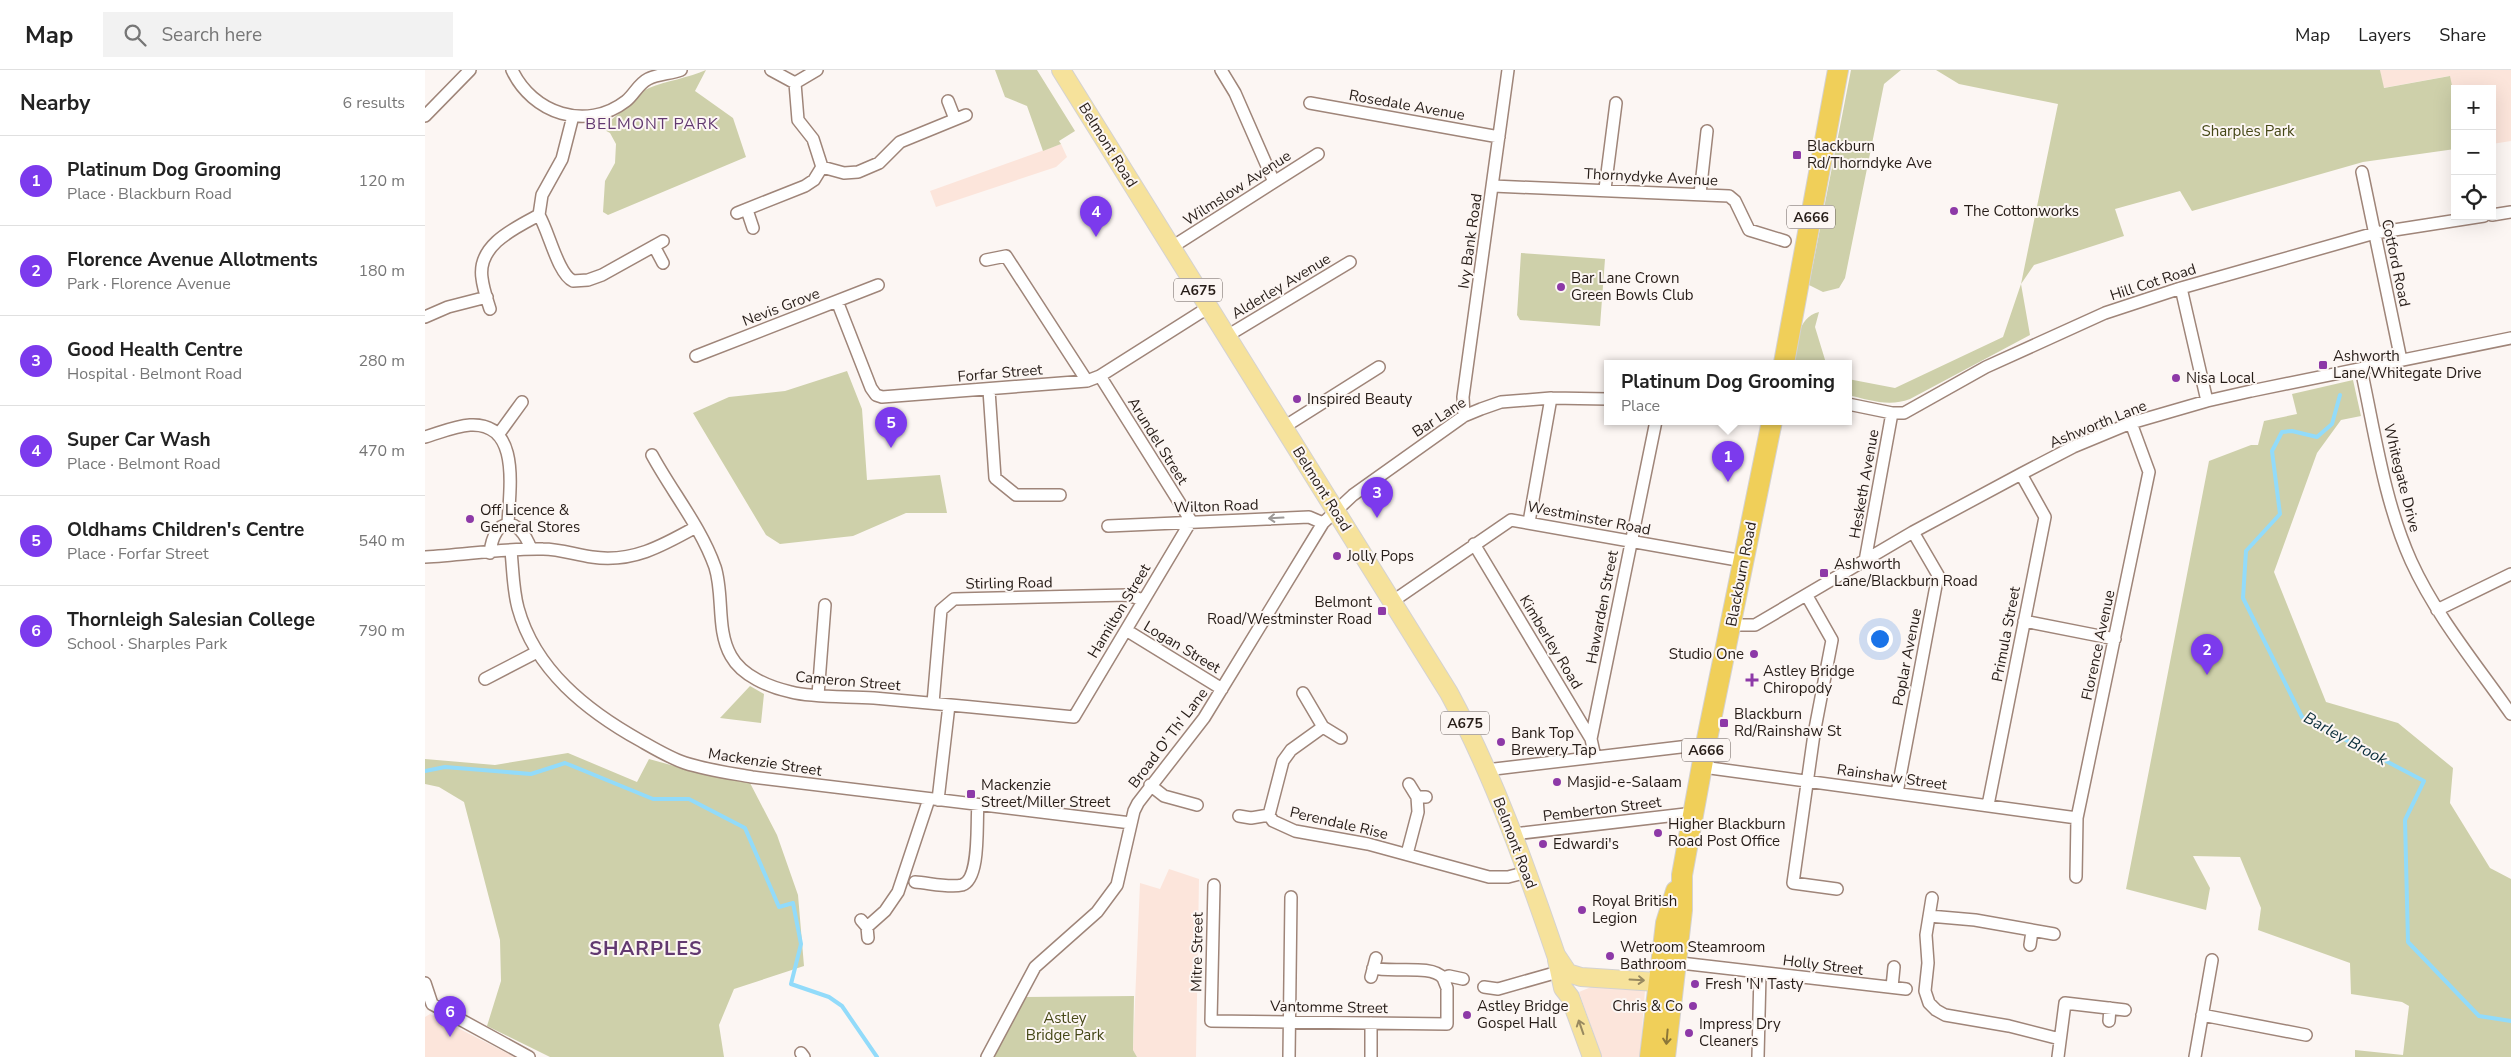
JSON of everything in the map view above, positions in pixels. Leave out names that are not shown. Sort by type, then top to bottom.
[{"type":"highway","name":"A666","points":[[1784,360],[1838,70]]},
{"type":"highway","name":"Blackburn Road","points":[[1665,1057],[1668,962],[1682,910],[1683,875],[1694,813],[1771,425]]},
{"type":"highway","name":"Blackburn Road","points":[[1650,1057],[1666,982]]},
{"type":"main road","name":"Belmont Road","points":[[1061,70],[1284,427],[1329,517],[1393,601],[1449,693],[1473,738],[1513,834],[1565,969]]},
{"type":"main road","points":[[1565,969],[1666,982]]},
{"type":"main road","points":[[1565,969],[1573,985],[1570,997],[1592,1057]]},
{"type":"street","points":[[425,116],[470,70]]},
{"type":"street","points":[[512,70],[518,83],[528,96],[554,111],[573,116],[593,114],[614,108],[626,101],[645,80],[681,70]]},
{"type":"street","points":[[771,70],[795,83]]},
{"type":"street","points":[[795,83],[817,70]]},
{"type":"street","points":[[1221,70],[1235,93],[1274,182]]},
{"type":"street","name":"Ivy Bank Road","points":[[1464,416],[1463,397],[1509,70]]},
{"type":"street","points":[[795,83],[798,120],[813,139],[822,168]]},
{"type":"street","points":[[948,101],[955,120]]},
{"type":"street","name":"Rosedale Avenue","points":[[1310,103],[1499,137]]},
{"type":"street","points":[[1605,190],[1616,104]]},
{"type":"street","points":[[822,168],[844,173],[858,172],[879,163],[900,142],[966,115]]},
{"type":"street","points":[[573,116],[562,159],[542,195],[539,216],[547,229],[563,273],[573,281],[588,280],[602,275],[658,244],[663,263]]},
{"type":"street","points":[[1700,194],[1707,131]]},
{"type":"street","name":"Wilmslow Avenue","points":[[1171,248],[1318,154]]},
{"type":"street","points":[[753,228],[742,211],[805,186],[814,180],[822,168]]},
{"type":"street","name":"Cotford Road","points":[[2362,172],[2401,360]]},
{"type":"street","name":"Thornydyke Avenue","points":[[1493,186],[1700,194],[1733,198],[1749,230],[1785,241]]},
{"type":"street","points":[[2496,214],[2511,212]]},
{"type":"street","points":[[425,317],[447,307],[488,303],[481,277],[482,265],[486,256],[507,233],[539,216]]},
{"type":"street","name":"Hill Cot Road","points":[[1892,414],[1904,413],[1986,367],[2105,313],[2181,288],[2375,233],[2458,220]]},
{"type":"street","points":[[986,260],[1006,256],[1087,381]]},
{"type":"street","name":"Alderley Avenue","points":[[1227,336],[1351,262]]},
{"type":"street","name":"Nevis Grove","points":[[696,356],[877,285]]},
{"type":"street","points":[[2181,288],[2207,401]]},
{"type":"street","name":"Forfar Street","points":[[837,301],[871,388],[876,395],[882,397],[1087,381],[1100,376],[1209,307]]},
{"type":"street","name":"Ashworth Lane","points":[[1731,625],[1755,625],[1913,532],[2073,447],[2131,423],[2207,401],[2511,338]]},
{"type":"street","points":[[1284,427],[1379,367]]},
{"type":"street","name":"Whitegate Drive","points":[[2361,369],[2389,498],[2410,560],[2437,610],[2511,714]]},
{"type":"street","name":"Arundel Street","points":[[1100,376],[1191,521]]},
{"type":"street","points":[[989,390],[995,478],[1016,495],[1060,495]]},
{"type":"street","points":[[1529,522],[1551,398]]},
{"type":"street","name":"Bar Lane","points":[[1329,517],[1372,480],[1464,416],[1501,402],[1551,398],[1604,399]]},
{"type":"street","points":[[498,436],[522,402]]},
{"type":"street","points":[[1852,405],[1892,414]]},
{"type":"street","name":"Hesketh Avenue","points":[[1865,561],[1892,414]]},
{"type":"street","name":"Florence Avenue","points":[[2076,876],[2077,818],[2149,472],[2131,423]]},
{"type":"street","points":[[425,437],[469,425],[482,426],[498,436],[506,445],[510,462],[508,525]]},
{"type":"street","name":"Hawarden Street","points":[[1591,739],[1655,425]]},
{"type":"street","name":"Cameron Street","points":[[651,455],[707,548],[717,577],[726,646],[732,658],[749,674],[771,686],[793,693],[933,703],[1074,717]]},
{"type":"street","name":"Primula Street","points":[[1988,806],[2045,517],[2021,474]]},
{"type":"street","name":"Wilton Road","points":[[1108,526],[1191,521],[1329,517]]},
{"type":"street","name":"Broad O' Th' Lane","points":[[987,1057],[1035,967],[1102,908],[1117,885],[1131,823],[1138,803],[1150,785],[1199,727],[1329,517]]},
{"type":"street","name":"Westminster Road","points":[[1393,601],[1507,522],[1516,520],[1743,561]]},
{"type":"street","name":"Hamilton Street","points":[[1074,717],[1191,521]]},
{"type":"street","points":[[490,553],[494,535],[502,526],[508,525],[514,525],[524,532],[531,549]]},
{"type":"street","points":[[425,557],[531,549],[558,550],[610,559],[630,557],[654,550],[696,527]]},
{"type":"street","name":"Poplar Avenue","points":[[1897,793],[1938,575],[1913,532]]},
{"type":"street","name":"Kimberley Road","points":[[1474,544],[1591,739],[1595,757]]},
{"type":"street","name":"Mackenzie Street","points":[[511,551],[518,608],[537,652],[564,686],[627,733],[684,763],[752,777],[1131,823]]},
{"type":"street","points":[[2437,610],[2511,574]]},
{"type":"street","name":"Stirling Road","points":[[933,703],[941,610],[954,599],[1128,595],[1143,600]]},
{"type":"street","points":[[1807,596],[1832,640],[1807,781],[1793,883],[1837,889]]},
{"type":"street","points":[[818,695],[825,605]]},
{"type":"street","points":[[2024,621],[2115,639]]},
{"type":"street","name":"Logan Street","points":[[1126,630],[1222,689]]},
{"type":"street","points":[[485,679],[537,652]]},
{"type":"street","points":[[1303,693],[1323,727],[1341,738]]},
{"type":"street","points":[[865,928],[885,911],[898,892],[933,799],[949,705]]},
{"type":"street","points":[[1269,815],[1283,762],[1291,750],[1323,727]]},
{"type":"street","points":[[1486,770],[1707,744]]},
{"type":"street","name":"Rainshaw Street","points":[[1703,767],[2077,818]]},
{"type":"street","points":[[1407,854],[1421,797],[1409,784]]},
{"type":"street","points":[[1150,785],[1165,796],[1197,805]]},
{"type":"street","points":[[915,882],[957,885],[969,880],[973,873],[975,858],[977,805]]},
{"type":"street","name":"Pemberton Street","points":[[1513,834],[1694,813]]},
{"type":"street","name":"Perendale Rise","points":[[1239,816],[1251,818],[1269,815],[1273,821],[1295,831],[1407,854],[1489,877],[1507,877],[1527,872]]},
{"type":"street","name":"Mitre Street","points":[[1211,1020],[1214,885]]},
{"type":"street","points":[[1289,1057],[1291,897]]},
{"type":"street","points":[[1932,898],[1926,935],[1928,963],[1925,992],[1929,1003],[1935,1010],[1945,1015],[2009,1026],[2060,1039]]},
{"type":"street","points":[[1929,916],[1975,920],[2054,934]]},
{"type":"street","points":[[2031,945],[2032,931]]},
{"type":"street","points":[[2195,1057],[2212,960]]},
{"type":"street","name":"Holly Street","points":[[1668,962],[1906,989]]},
{"type":"street","points":[[1891,988],[1894,967]]},
{"type":"street","points":[[1373,968],[1389,971],[1431,970],[1443,978],[1449,976],[1463,979]]},
{"type":"street","points":[[1484,987],[1498,988],[1565,969]]},
{"type":"street","points":[[1758,1057],[1761,972]]},
{"type":"street","name":"Vantomme Street","points":[[1211,1020],[1447,1024],[1447,988],[1443,978]]},
{"type":"street","points":[[425,983],[428,1007],[529,1057]]},
{"type":"street","points":[[2058,1057],[2065,1003],[2125,1010]]},
{"type":"street","points":[[2109,1021],[2110,1008]]},
{"type":"street","points":[[2202,1015],[2299,1037]]},
{"type":"street","points":[[1371,1023],[1371,1057]]},
{"type":"shaded area","points":[[2380,70],[2511,70],[2511,141],[2496,143],[2496,85],[2451,85],[2449,76],[2383,88]]},
{"type":"shaded area","points":[[1061,144],[1067,157],[1056,167],[936,207],[930,191]]},
{"type":"shaded area","points":[[1169,869],[1199,879],[1196,1057],[1137,1057],[1133,1050],[1140,883],[1160,889]]},
{"type":"shaded area","points":[[1591,987],[1645,990],[1640,1057],[1602,1057],[1579,992]]},
{"type":"shaded area","points":[[430,1014],[515,1057],[425,1057],[425,1017]]},
{"type":"green space","points":[[706,70],[695,91],[733,118],[746,157],[608,215],[603,212],[605,181],[615,163],[616,144],[610,133],[599,127],[613,119],[636,97],[649,88]]},
{"type":"green space","points":[[995,70],[1037,70],[1075,131],[1059,141],[1061,144],[1043,151],[1027,106],[1005,97]]},
{"type":"green space","points":[[1851,70],[1901,70],[1884,84],[1845,278],[1839,288],[1823,292],[1809,285]]},
{"type":"green space","name":"Sharples Park","points":[[1936,70],[2380,70],[2384,88],[2450,76],[2452,85],[2451,150],[2363,162],[2192,211],[2180,191],[2115,209],[2124,236],[2034,265],[2021,284],[2058,104],[1959,84]]},
{"type":"green space","name":"Bar Lane Crown Green Bowls Club","points":[[1521,253],[1605,259],[1600,326],[1520,320],[1517,315]]},
{"type":"green space","points":[[2021,284],[2030,335],[1910,399],[1887,403],[1852,396],[1852,380],[1895,388],[2003,337]]},
{"type":"green space","points":[[1819,312],[1815,327],[1825,360],[1795,360],[1799,332],[1811,315]]},
{"type":"green space","points":[[847,371],[862,409],[867,480],[940,475],[947,513],[906,513],[853,536],[780,544],[766,535],[693,413],[729,397],[785,391]]},
{"type":"green space","points":[[2353,380],[2361,416],[2341,420],[2317,453],[2274,572],[2326,702],[2398,723],[2453,768],[2450,803],[2490,868],[2511,879],[2511,1057],[2355,1057],[2355,1050],[2403,1055],[2409,1006],[2402,1002],[2351,994],[2350,963],[2258,930],[2261,908],[2240,857],[2193,856],[2210,888],[2206,910],[2126,889],[2209,461],[2251,445],[2258,445],[2264,421],[2297,414],[2292,394]]},
{"type":"green space","points":[[750,686],[764,694],[761,723],[720,718]]},
{"type":"green space","points":[[568,753],[637,782],[649,759],[707,775],[750,783],[777,835],[798,895],[804,966],[734,989],[719,1025],[724,1057],[550,1057],[487,1026],[501,981],[500,940],[464,802],[439,787],[425,784],[425,759],[495,765]]},
{"type":"green space","name":"Astley Bridge Park","points":[[1134,996],[1133,1050],[1137,1057],[993,1057],[1025,997]]},
{"type":"waterway","name":"Barley Brook","points":[[2340,395],[2332,424],[2317,437],[2292,431],[2282,432],[2272,451],[2280,514],[2246,551],[2243,598],[2302,717],[2424,781],[2405,820],[2408,942],[2479,1016],[2511,1021]]},
{"type":"waterway","points":[[425,771],[445,767],[531,774],[565,763],[653,799],[689,799],[745,828],[779,907],[793,903],[801,944],[791,984],[829,997],[842,1006],[877,1057]]},
{"type":"place","name":"Blackburn Rd/Thorndyke Ave","points":[[1797,155]]},
{"type":"place","name":"The Cottonworks","points":[[1954,211]]},
{"type":"place","name":"Super Car Wash","points":[[1096,237]]},
{"type":"place","name":"Bar Lane Crown Green Bowls Club","points":[[1561,287]]},
{"type":"place","name":"Ashworth Lane/Whitegate Drive","points":[[2323,365]]},
{"type":"place","name":"Nisa Local","points":[[2176,378]]},
{"type":"place","name":"Inspired Beauty","points":[[1297,399]]},
{"type":"place","name":"Oldhams Children's Centre","points":[[891,448]]},
{"type":"place","name":"Platinum Dog Grooming","points":[[1728,482]]},
{"type":"place","name":"Good Health Centre","points":[[1377,518]]},
{"type":"place","name":"Off Licence & General Stores","points":[[470,519]]},
{"type":"place","name":"Jolly Pops","points":[[1337,556]]},
{"type":"place","name":"Ashworth Lane/Blackburn Road","points":[[1824,573]]},
{"type":"place","name":"Belmont Road/Westminster Road","points":[[1382,611]]},
{"type":"place","name":"Studio One","points":[[1754,654]]},
{"type":"place","name":"Florence Avenue Allotments","points":[[2207,675]]},
{"type":"place","name":"Astley Bridge Chiropody","points":[[1752,680]]},
{"type":"place","name":"Blackburn Rd/Rainshaw St","points":[[1724,723]]},
{"type":"place","name":"Bank Top Brewery Tap","points":[[1501,742]]},
{"type":"place","name":"Masjid-e-Salaam","points":[[1557,782]]},
{"type":"place","name":"Mackenzie Street/Miller Street","points":[[971,794]]},
{"type":"place","name":"Higher Blackburn Road Post Office","points":[[1658,833]]},
{"type":"place","name":"Edwardi's","points":[[1543,844]]},
{"type":"place","name":"Royal British Legion","points":[[1582,910]]},
{"type":"place","name":"Wetroom Steamroom Bathroom","points":[[1610,956]]},
{"type":"place","name":"Fresh 'N' Tasty","points":[[1695,984]]},
{"type":"place","name":"Chris & Co","points":[[1693,1006]]},
{"type":"place","name":"Astley Bridge Gospel Hall","points":[[1467,1015]]},
{"type":"place","name":"Impress Dry Cleaners","points":[[1689,1033]]},
{"type":"place","name":"Thornleigh Salesian College","points":[[450,1037]]},
{"type":"district","name":"BELMONT PARK","points":[[652,123]]},
{"type":"district","name":"SHARPLES","points":[[646,948]]}]
